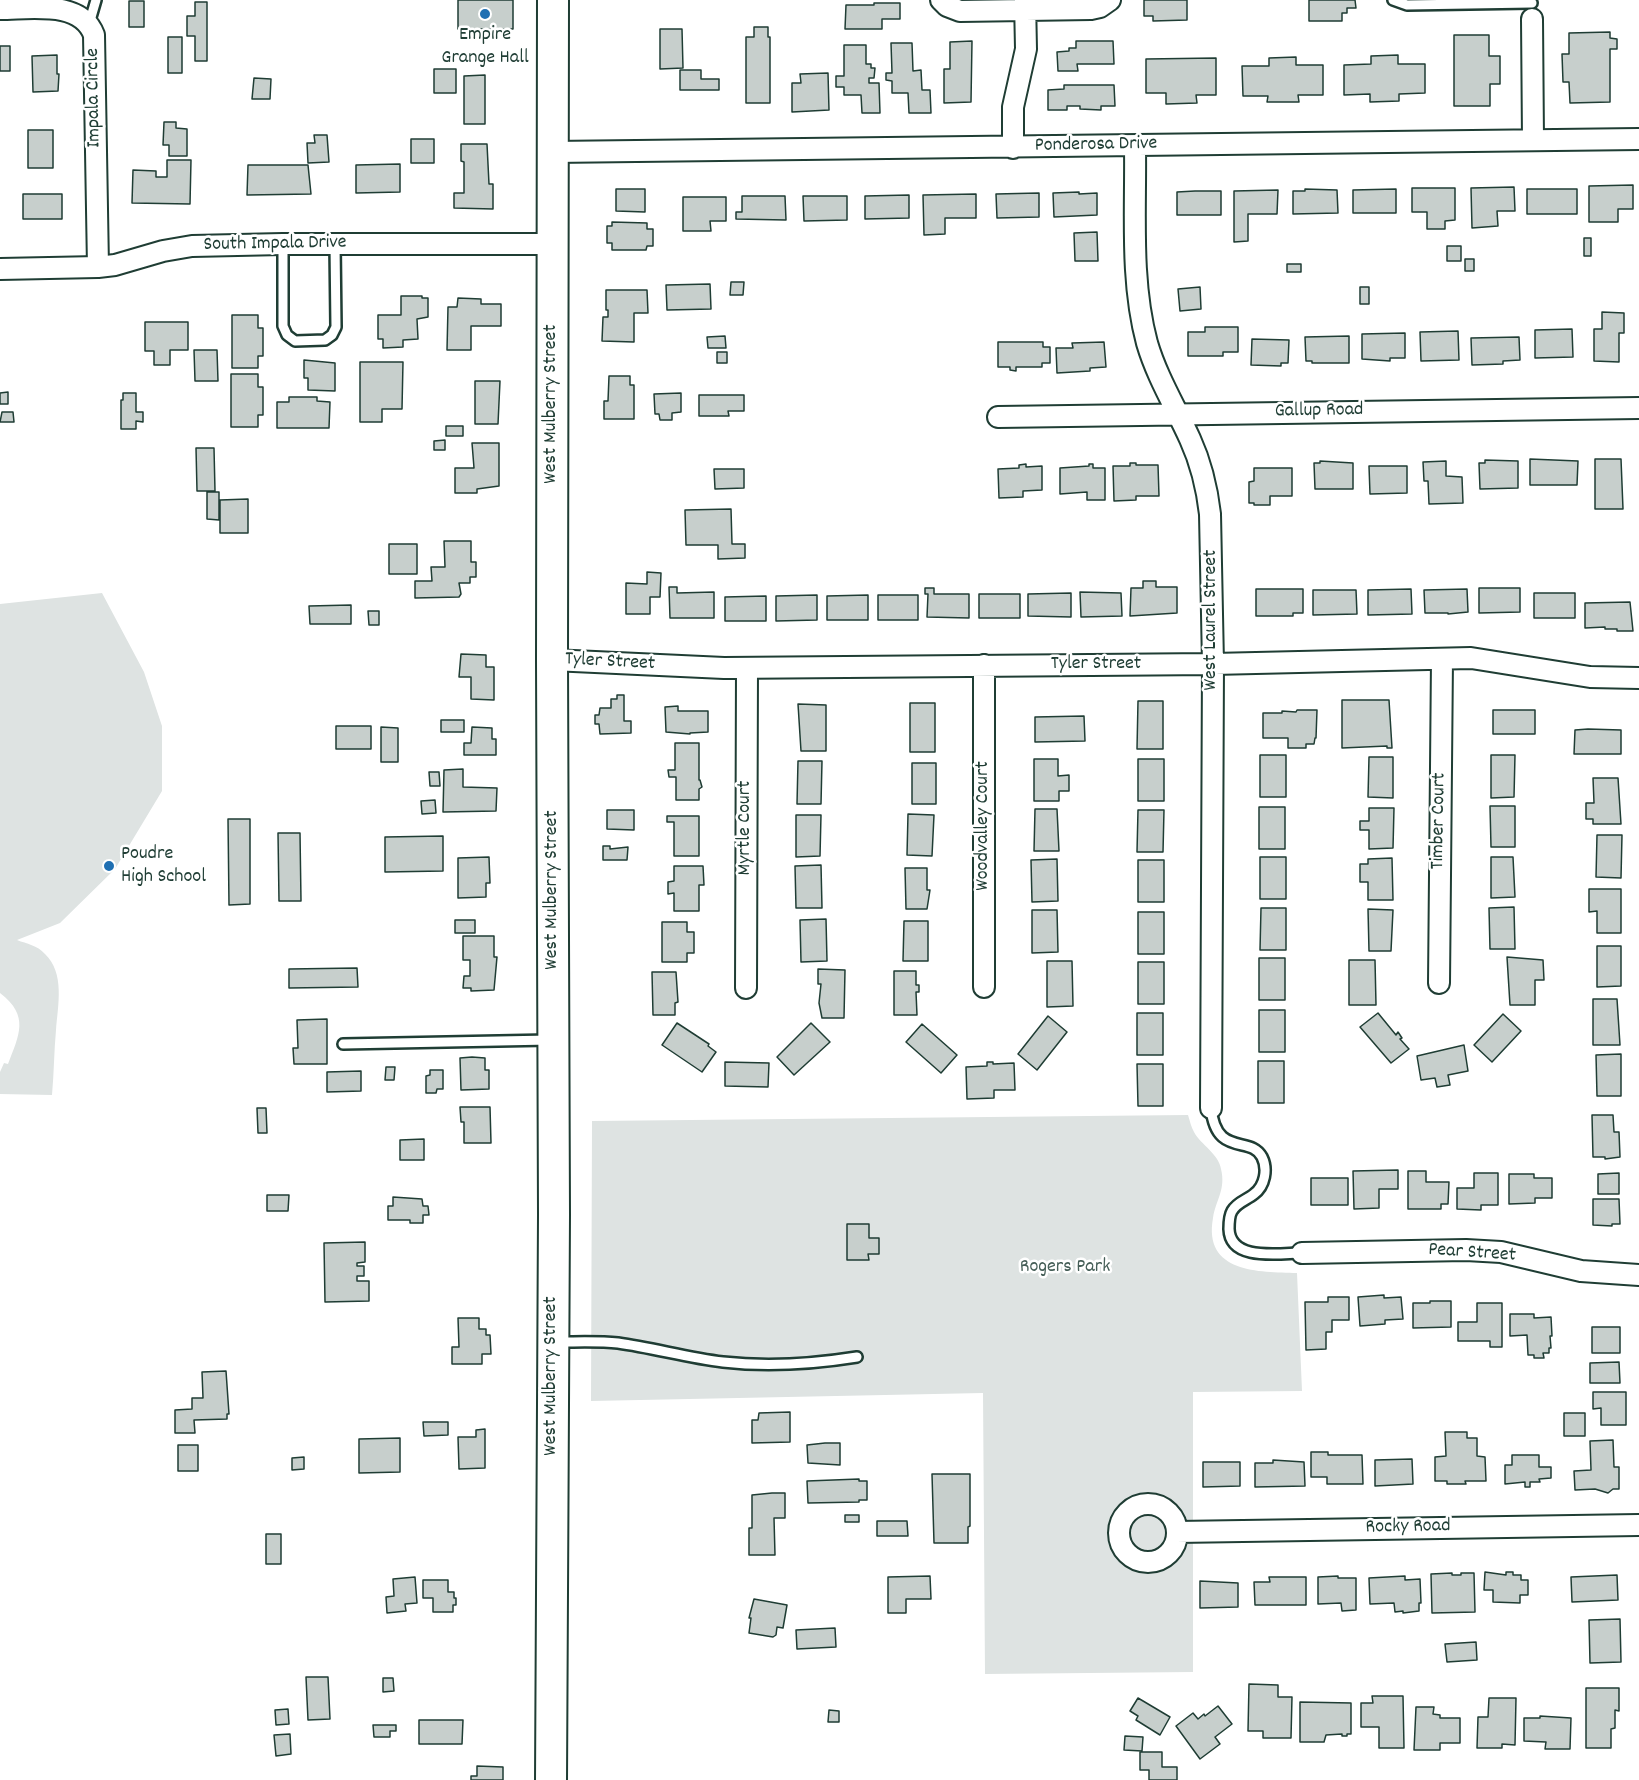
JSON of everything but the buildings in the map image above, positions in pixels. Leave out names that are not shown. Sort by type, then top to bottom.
[{"type":"main road","name":"West Mulberry Street","points":[[551,1780],[554,0]]},
{"type":"street","points":[[941,0],[947,6],[960,11],[1025,5],[1091,9],[1101,7],[1110,0]]},
{"type":"street","points":[[1014,147],[1013,107],[1026,49],[1025,5]]},
{"type":"street","points":[[1532,7],[1533,140]]},
{"type":"street","name":"Impala Circle","points":[[0,9],[69,10],[82,16],[94,35],[98,267]]},
{"type":"street","name":"Ponderosa Drive","points":[[553,152],[1639,139]]},
{"type":"street","name":"West Laurel Street","points":[[1135,146],[1137,277],[1140,310],[1154,365],[1197,456],[1207,494],[1211,534],[1211,1108]]},
{"type":"street","name":"South Impala Drive","points":[[0,269],[115,265],[163,251],[192,246],[552,244]]},
{"type":"street","name":"Gallup Road","points":[[998,417],[1639,408]]},
{"type":"street","name":"Tyler Street","points":[[552,660],[747,668],[1212,664],[1471,658],[1590,677],[1639,678]]},
{"type":"street","name":"Timber Court","points":[[1439,983],[1442,659]]},
{"type":"street","name":"Woodvalley Court","points":[[984,665],[984,987]]},
{"type":"street","name":"Myrtle Court","points":[[746,988],[747,668]]},
{"type":"street","name":"Pear Street","points":[[1302,1253],[1490,1251],[1581,1271],[1639,1275]]},
{"type":"street","name":"Rocky Road","points":[[1177,1532],[1639,1525]]},
{"type":"lane","points":[[89,24],[96,0]]},
{"type":"lane","points":[[1393,0],[1407,5],[1532,7]]},
{"type":"lane","points":[[283,244],[283,326],[287,335],[295,341],[325,340],[332,335],[336,327],[335,244]]},
{"type":"lane","points":[[343,1044],[553,1040]]},
{"type":"lane","points":[[1211,1108],[1215,1128],[1220,1135],[1262,1155],[1266,1174],[1256,1193],[1232,1211],[1229,1234],[1233,1242],[1240,1249],[1253,1253],[1302,1253]]},
{"type":"lane","points":[[553,1342],[616,1343],[724,1363],[798,1364],[857,1357]]},
{"type":"green space","points":[[102,593],[144,672],[162,726],[162,791],[115,869],[60,923],[17,940],[42,951],[51,962],[58,980],[59,1000],[52,1095],[0,1094],[0,1072],[4,1063],[8,1064],[16,1044],[19,1018],[9,1001],[0,993],[0,604]]},
{"type":"green space","name":"Rogers Park","points":[[1188,1115],[1194,1132],[1220,1164],[1222,1183],[1214,1211],[1212,1236],[1217,1250],[1225,1259],[1237,1266],[1266,1272],[1297,1273],[1302,1391],[1193,1392],[1193,1672],[985,1674],[983,1393],[591,1401],[592,1121]]},
{"type":"place","name":"Empire Grange Hall","points":[[485,14]]},
{"type":"place","name":"Poudre High School","points":[[109,866]]}]
